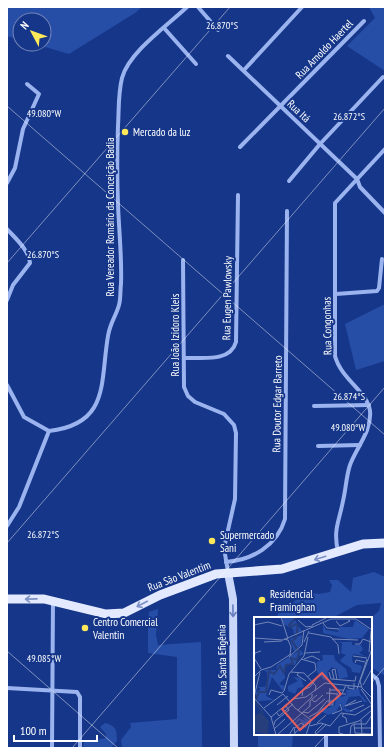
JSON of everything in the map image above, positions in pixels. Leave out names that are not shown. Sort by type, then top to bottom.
[{"type":"main road","name":"Rua São Valentim","points":[[7,599],[53,600],[106,614],[124,613],[189,584],[216,574],[264,572],[282,569],[363,544],[385,543]]},
{"type":"street","name":"Rua Vereador Romário da Conceição Badia","points":[[49,431],[59,430],[82,421],[93,411],[102,392],[108,335],[112,320],[119,305],[121,248],[117,178],[119,99],[122,77],[132,59],[187,7]]},
{"type":"street","points":[[198,7],[218,30]]},
{"type":"street","points":[[244,70],[302,7]]},
{"type":"street","name":"Rua Arnoldo Haertel","points":[[240,147],[364,21]]},
{"type":"street","points":[[164,28],[196,64]]},
{"type":"street","name":"Rua Itá","points":[[228,56],[357,179],[360,188],[385,213]]},
{"type":"street","points":[[289,181],[320,144],[383,77]]},
{"type":"street","points":[[7,183],[15,168],[23,129],[39,94],[27,84]]},
{"type":"street","name":"Rua Congonhas","points":[[369,404],[338,365],[335,356],[335,203],[385,149]]},
{"type":"street","name":"Rua Eugen Pawlowsky","points":[[184,358],[224,356],[234,349],[236,342],[238,194]]},
{"type":"street","name":"Rua Doutor Edgar Barreto","points":[[226,562],[252,556],[264,549],[278,535],[285,519],[288,211]]},
{"type":"street","points":[[7,229],[23,247],[30,258],[30,263],[13,285],[7,300]]},
{"type":"street","points":[[336,294],[377,290],[379,288],[382,259]]},
{"type":"street","name":"Rua João Izidoro Kleis","points":[[183,260],[184,387],[188,396],[195,402],[224,414],[234,425],[236,433],[234,499],[225,539],[228,573]]},
{"type":"street","points":[[7,385],[24,417],[49,431],[19,507],[7,526]]},
{"type":"street","points":[[314,406],[369,404],[370,421],[360,446],[349,466],[336,528],[335,538],[338,552]]},
{"type":"street","points":[[318,446],[360,446]]},
{"type":"street","name":"Rua Santa Efigênia","points":[[228,573],[233,600],[234,748]]},
{"type":"street","points":[[52,748],[53,600]]},
{"type":"street","points":[[372,675],[377,679],[379,686],[380,748]]},
{"type":"street","points":[[7,688],[74,690],[79,694],[80,748]]},
{"type":"street","points":[[326,735],[326,748]]},
{"type":"shaded area","points":[[7,7],[142,7],[135,13],[69,54],[52,49],[52,12],[12,12],[12,38],[7,36]]},
{"type":"shaded area","points":[[369,7],[385,7],[385,71],[347,46],[375,18]]},
{"type":"shaded area","points":[[385,304],[385,361],[356,370],[345,324]]},
{"type":"shaded area","points":[[374,572],[385,577],[385,676],[372,668],[372,617],[379,611],[381,603],[357,605],[334,617],[276,617],[280,610],[292,604],[306,592],[319,594],[330,592],[332,585],[329,580],[338,580],[351,592],[353,578]]},
{"type":"shaded area","points":[[158,609],[156,635],[158,645],[201,642],[202,748],[122,748],[121,740],[131,727],[130,723],[177,719],[177,657],[148,653],[149,612]]},
{"type":"shaded area","points":[[105,723],[114,727],[117,734],[117,741],[111,748],[83,748],[84,742],[106,738],[106,734],[100,727]]},
{"type":"shaded area","points":[[258,735],[293,735],[292,748],[258,748]]},
{"type":"place","name":"Mercado da luz","points":[[125,132]]},
{"type":"place","name":"Supermercado Sani","points":[[212,541]]},
{"type":"place","name":"Residencial Framinghan","points":[[262,600]]},
{"type":"place","name":"Centro Comercial Valentin","points":[[85,628]]}]
